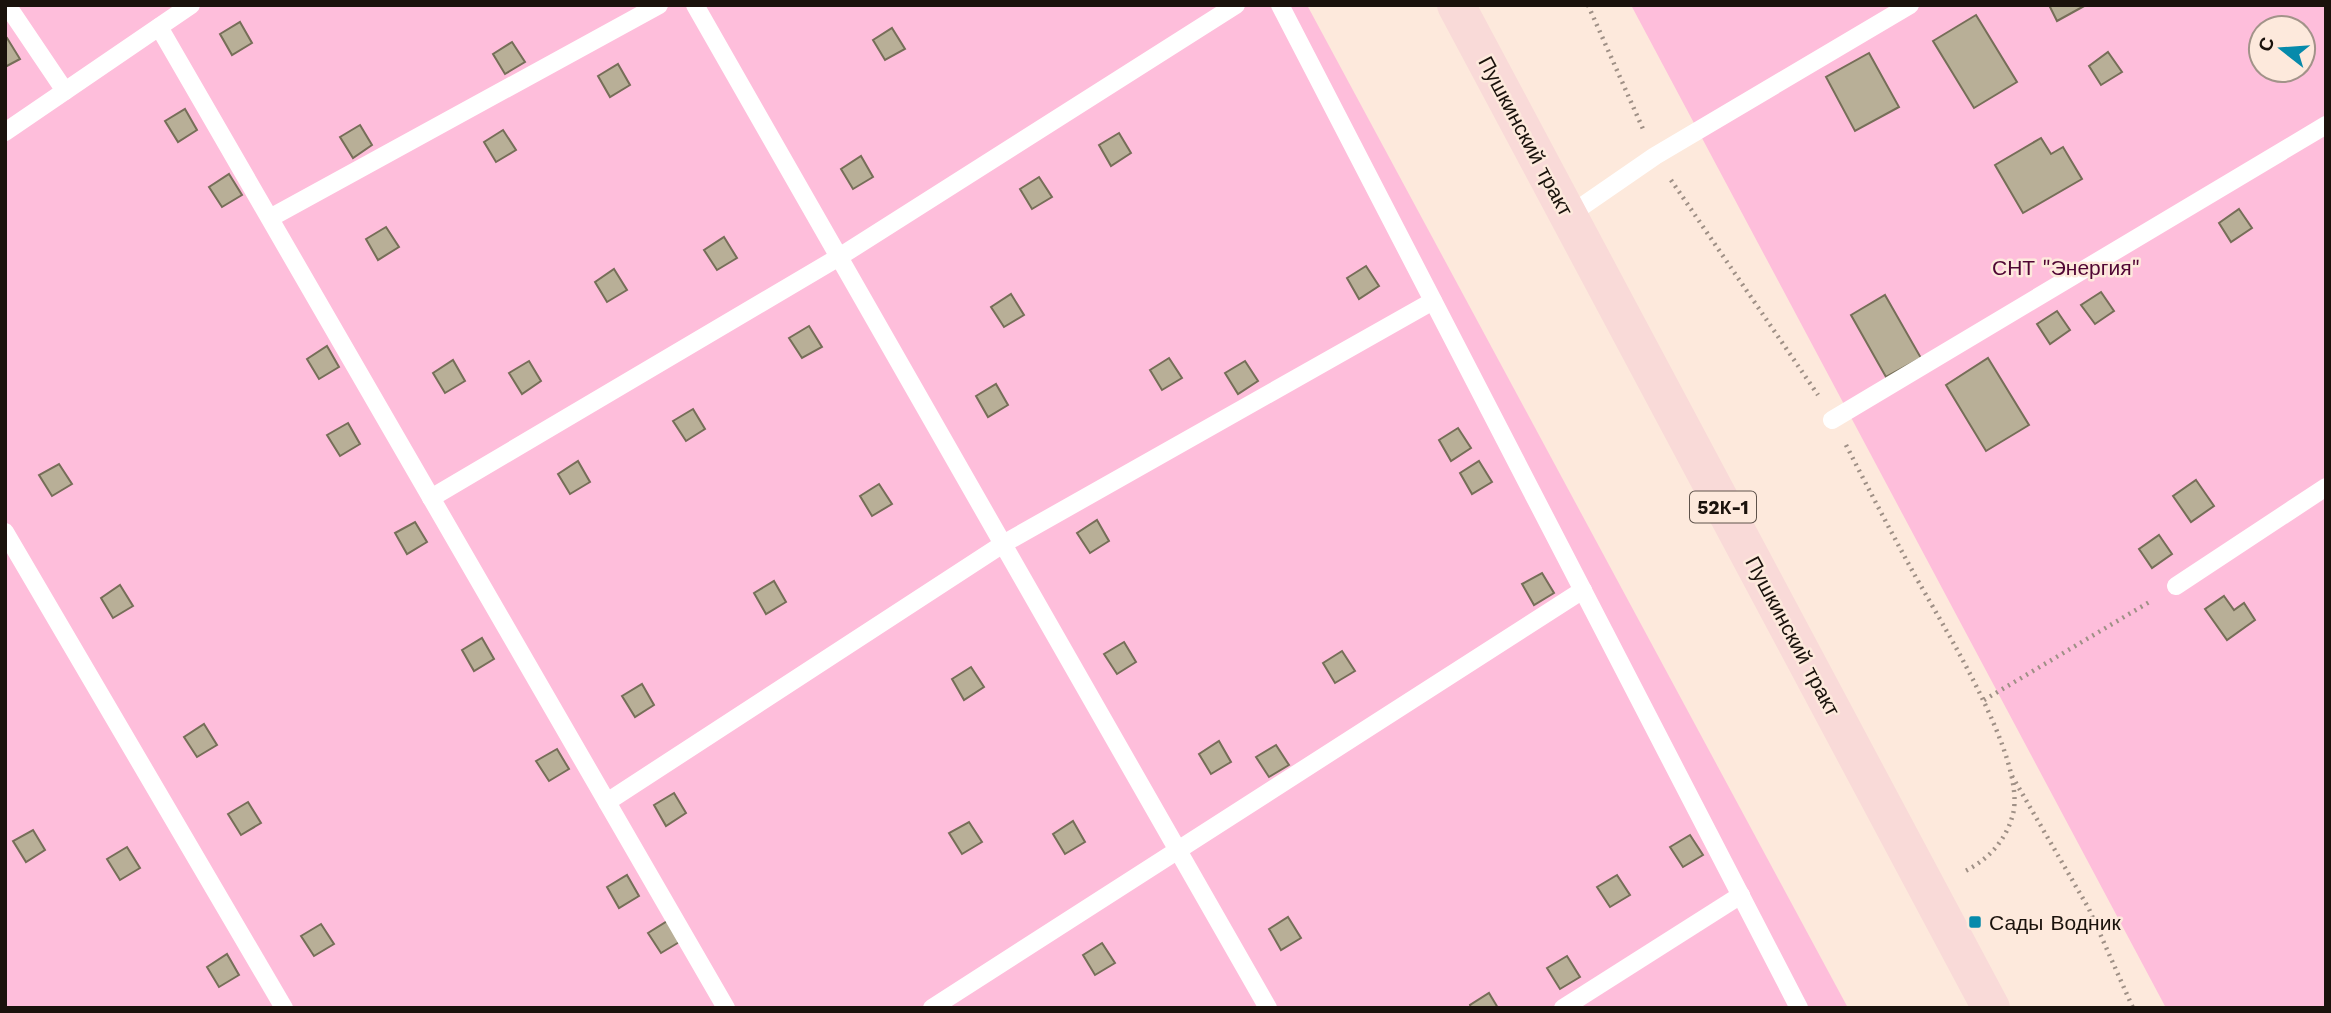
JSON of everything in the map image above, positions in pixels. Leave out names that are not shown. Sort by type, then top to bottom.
[{"type":"main road","name":"Пушкинский тракт","points":[[1456,5],[1991,1008]]},
{"type":"lane","points":[[7,5],[65,91]]},
{"type":"lane","points":[[5,132],[191,5]]},
{"type":"lane","points":[[270,218],[659,5]]},
{"type":"lane","points":[[695,5],[1268,1008]]},
{"type":"lane","points":[[431,498],[839,257],[1236,5]]},
{"type":"lane","points":[[1280,5],[1799,1008]]},
{"type":"lane","points":[[1568,216],[1655,156],[1910,5]]},
{"type":"lane","points":[[159,27],[726,1008]]},
{"type":"lane","points":[[1832,420],[2326,125]]},
{"type":"lane","points":[[607,802],[1003,544],[1433,301]]},
{"type":"lane","points":[[2176,586],[2326,487]]},
{"type":"lane","points":[[5,532],[284,1008]]},
{"type":"lane","points":[[932,1008],[1583,590]]},
{"type":"lane","points":[[1563,1008],[1741,895]]},
{"type":"path","points":[[1588,5],[1655,156],[1832,420],[1984,700],[2011,774],[2089,909],[2133,1008]]},
{"type":"path","points":[[1984,700],[2176,586]]},
{"type":"path","points":[[1927,888],[1982,863],[1997,847],[2013,813],[2011,774]]},
{"type":"green space","points":[[5,5],[1307,5],[1848,1008],[5,1008]]},
{"type":"green space","name":"СНТ \"Энергия\"","points":[[1631,5],[2326,5],[2326,1008],[2166,1008]]},
{"type":"building","points":[[2049,5],[2086,5],[2057,21]]},
{"type":"building","points":[[1976,15],[2017,82],[1974,108],[1933,41]]},
{"type":"building","points":[[240,22],[252,43],[232,55],[220,34]]},
{"type":"building","points":[[892,28],[905,49],[885,60],[873,40]]},
{"type":"building","points":[[7,38],[20,59],[5,67],[5,39]]},
{"type":"building","points":[[512,42],[525,62],[505,74],[493,54]]},
{"type":"building","points":[[2108,52],[2122,72],[2101,85],[2089,66]]},
{"type":"building","points":[[1869,53],[1899,107],[1855,131],[1826,77]]},
{"type":"building","points":[[618,64],[630,85],[610,97],[598,76]]},
{"type":"building","points":[[185,109],[197,130],[178,142],[165,121]]},
{"type":"building","points":[[360,125],[372,145],[353,158],[340,137]]},
{"type":"building","points":[[503,130],[516,150],[496,162],[484,142]]},
{"type":"building","points":[[1119,133],[1131,153],[1111,166],[1099,145]]},
{"type":"building","points":[[2041,138],[2051,154],[2063,147],[2082,179],[2023,213],[1995,165]]},
{"type":"building","points":[[861,156],[873,177],[853,189],[841,169]]},
{"type":"building","points":[[229,174],[242,195],[222,207],[209,187]]},
{"type":"building","points":[[1039,177],[1052,197],[1032,209],[1020,189]]},
{"type":"building","points":[[2239,209],[2252,228],[2231,242],[2219,223]]},
{"type":"building","points":[[386,227],[399,247],[378,260],[366,239]]},
{"type":"building","points":[[724,237],[737,258],[717,270],[704,250]]},
{"type":"building","points":[[1366,266],[1379,286],[1359,299],[1347,278]]},
{"type":"building","points":[[614,269],[627,290],[607,302],[595,282]]},
{"type":"building","points":[[2101,292],[2114,311],[2095,324],[2081,305]]},
{"type":"building","points":[[1011,294],[1024,315],[1004,327],[991,307]]},
{"type":"building","points":[[1885,295],[1921,358],[1886,377],[1851,315]]},
{"type":"building","points":[[2057,311],[2070,330],[2050,344],[2037,324]]},
{"type":"building","points":[[809,326],[822,347],[802,358],[789,338]]},
{"type":"building","points":[[327,346],[339,367],[319,379],[307,359]]},
{"type":"building","points":[[1169,358],[1182,378],[1162,390],[1150,370]]},
{"type":"building","points":[[1988,358],[2029,425],[1986,451],[1946,385]]},
{"type":"building","points":[[453,360],[465,381],[445,393],[433,373]]},
{"type":"building","points":[[529,361],[541,381],[522,394],[509,373]]},
{"type":"building","points":[[1245,361],[1258,381],[1238,394],[1225,373]]},
{"type":"building","points":[[996,384],[1008,405],[988,417],[976,396]]},
{"type":"building","points":[[693,409],[705,429],[686,441],[673,421]]},
{"type":"building","points":[[348,423],[360,444],[340,456],[327,435]]},
{"type":"building","points":[[1458,428],[1471,448],[1451,461],[1439,440]]},
{"type":"building","points":[[578,461],[590,482],[570,494],[558,474]]},
{"type":"building","points":[[1479,461],[1492,482],[1472,494],[1460,473]]},
{"type":"building","points":[[59,464],[72,484],[52,496],[39,475]]},
{"type":"building","points":[[2196,480],[2214,506],[2191,522],[2173,496]]},
{"type":"building","points":[[879,484],[892,504],[872,516],[860,496]]},
{"type":"building","points":[[1097,520],[1109,541],[1090,553],[1077,533]]},
{"type":"building","points":[[415,522],[427,542],[407,554],[395,533]]},
{"type":"building","points":[[2159,535],[2172,554],[2152,568],[2139,549]]},
{"type":"building","points":[[1542,573],[1554,593],[1534,605],[1522,584]]},
{"type":"building","points":[[774,581],[786,602],[766,614],[754,593]]},
{"type":"building","points":[[120,585],[133,606],[113,618],[101,598]]},
{"type":"building","points":[[2224,596],[2234,610],[2244,603],[2255,620],[2227,640],[2205,609]]},
{"type":"building","points":[[482,638],[494,659],[474,671],[462,650]]},
{"type":"building","points":[[1124,642],[1136,662],[1117,674],[1104,654]]},
{"type":"building","points":[[1342,651],[1355,671],[1335,683],[1323,663]]},
{"type":"building","points":[[971,667],[984,687],[964,700],[952,679]]},
{"type":"building","points":[[642,684],[654,705],[635,717],[622,696]]},
{"type":"building","points":[[204,724],[217,745],[197,757],[184,737]]},
{"type":"building","points":[[1219,741],[1231,762],[1211,774],[1199,754]]},
{"type":"building","points":[[1276,745],[1289,765],[1269,777],[1256,757]]},
{"type":"building","points":[[557,749],[569,769],[549,781],[536,761]]},
{"type":"building","points":[[674,793],[686,813],[666,826],[654,805]]},
{"type":"building","points":[[248,802],[261,823],[241,835],[228,814]]},
{"type":"building","points":[[1073,821],[1085,842],[1065,854],[1053,834]]},
{"type":"building","points":[[969,822],[982,842],[962,854],[949,833]]},
{"type":"building","points":[[33,830],[45,850],[26,862],[13,841]]},
{"type":"building","points":[[1690,835],[1703,855],[1683,867],[1670,847]]},
{"type":"building","points":[[127,847],[140,868],[120,880],[107,859]]},
{"type":"building","points":[[627,875],[639,896],[619,908],[607,887]]},
{"type":"building","points":[[1617,875],[1630,895],[1610,907],[1597,887]]},
{"type":"building","points":[[1288,917],[1301,938],[1281,950],[1269,929]]},
{"type":"building","points":[[669,920],[681,941],[661,953],[648,933]]},
{"type":"building","points":[[321,924],[334,944],[314,956],[301,936]]},
{"type":"building","points":[[1102,943],[1115,963],[1095,975],[1083,955]]},
{"type":"building","points":[[227,954],[239,975],[219,987],[207,967]]},
{"type":"building","points":[[1567,956],[1580,977],[1560,989],[1547,968]]},
{"type":"building","points":[[1489,993],[1498,1008],[1471,1008],[1470,1005]]},
{"type":"place","name":"Сады Водник","points":[[1975,922]]}]
